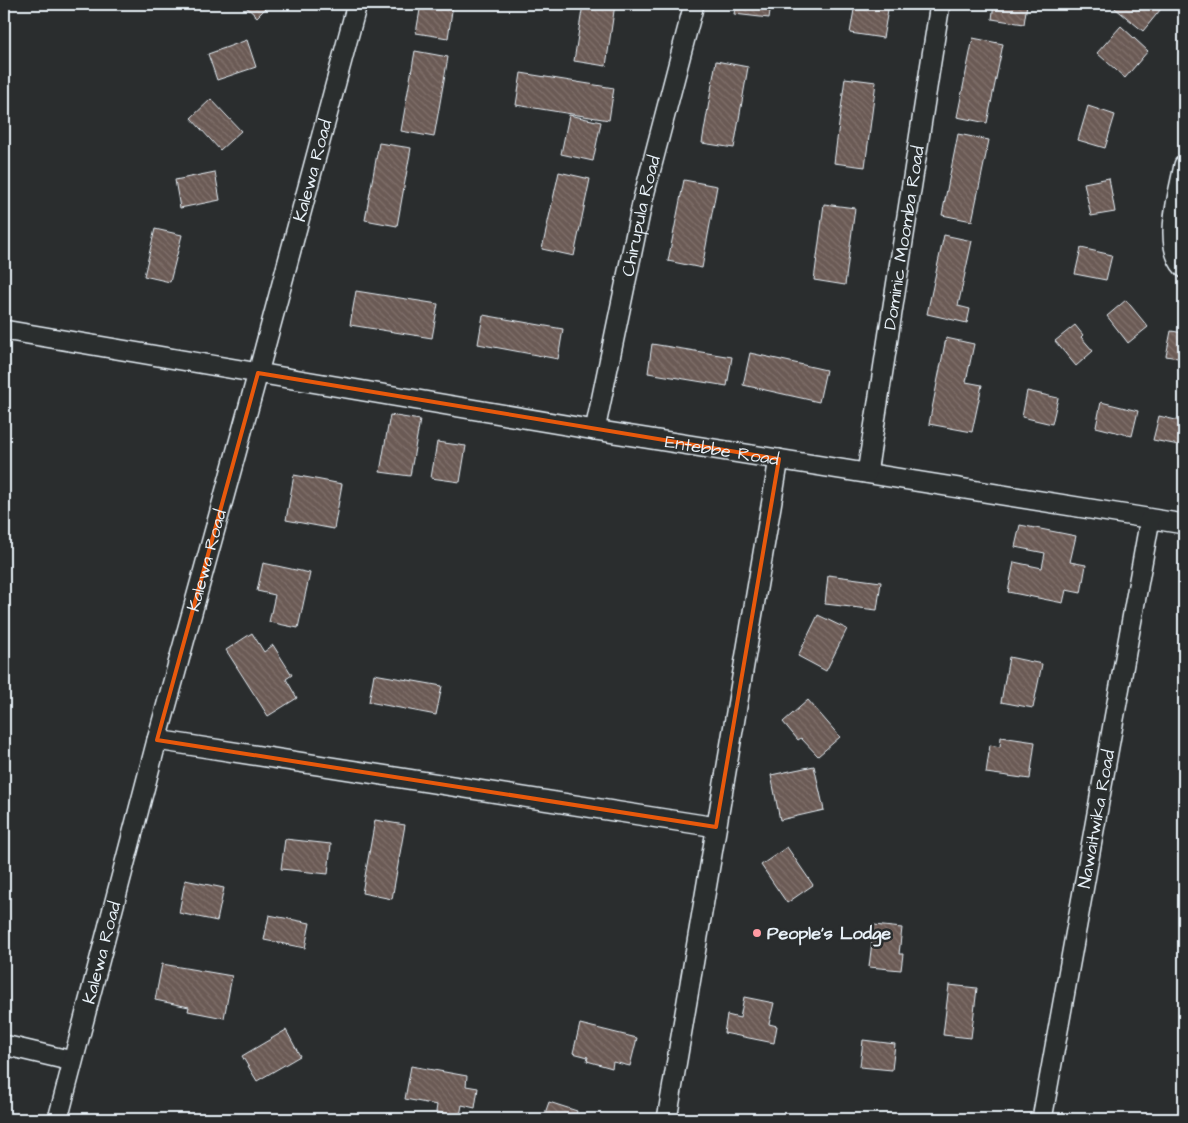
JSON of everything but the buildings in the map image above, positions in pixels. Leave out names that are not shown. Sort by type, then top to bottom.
[{"type":"street","name":"Kalewa Road","points":[[58,1119],[157,740],[357,4]]},
{"type":"street","name":"Chirupula Road","points":[[595,430],[643,199],[694,4]]},
{"type":"street","name":"Dominic Moomba Road","points":[[867,473],[940,4]]},
{"type":"street","points":[[1182,265],[1174,246],[1173,229],[1184,166]]},
{"type":"street","name":"Entebbe Road","points":[[4,330],[595,430],[1184,524]]},
{"type":"street","points":[[667,1119],[778,459]]},
{"type":"street","name":"Nawaitwika Road","points":[[1042,1119],[1150,519]]},
{"type":"street","points":[[157,740],[716,827]]},
{"type":"street","points":[[4,1046],[72,1061]]},
{"type":"highlighted area","points":[[258,373],[779,459],[716,827],[157,740]]},
{"type":"place","name":"People's Lodge","points":[[757,933]]}]
